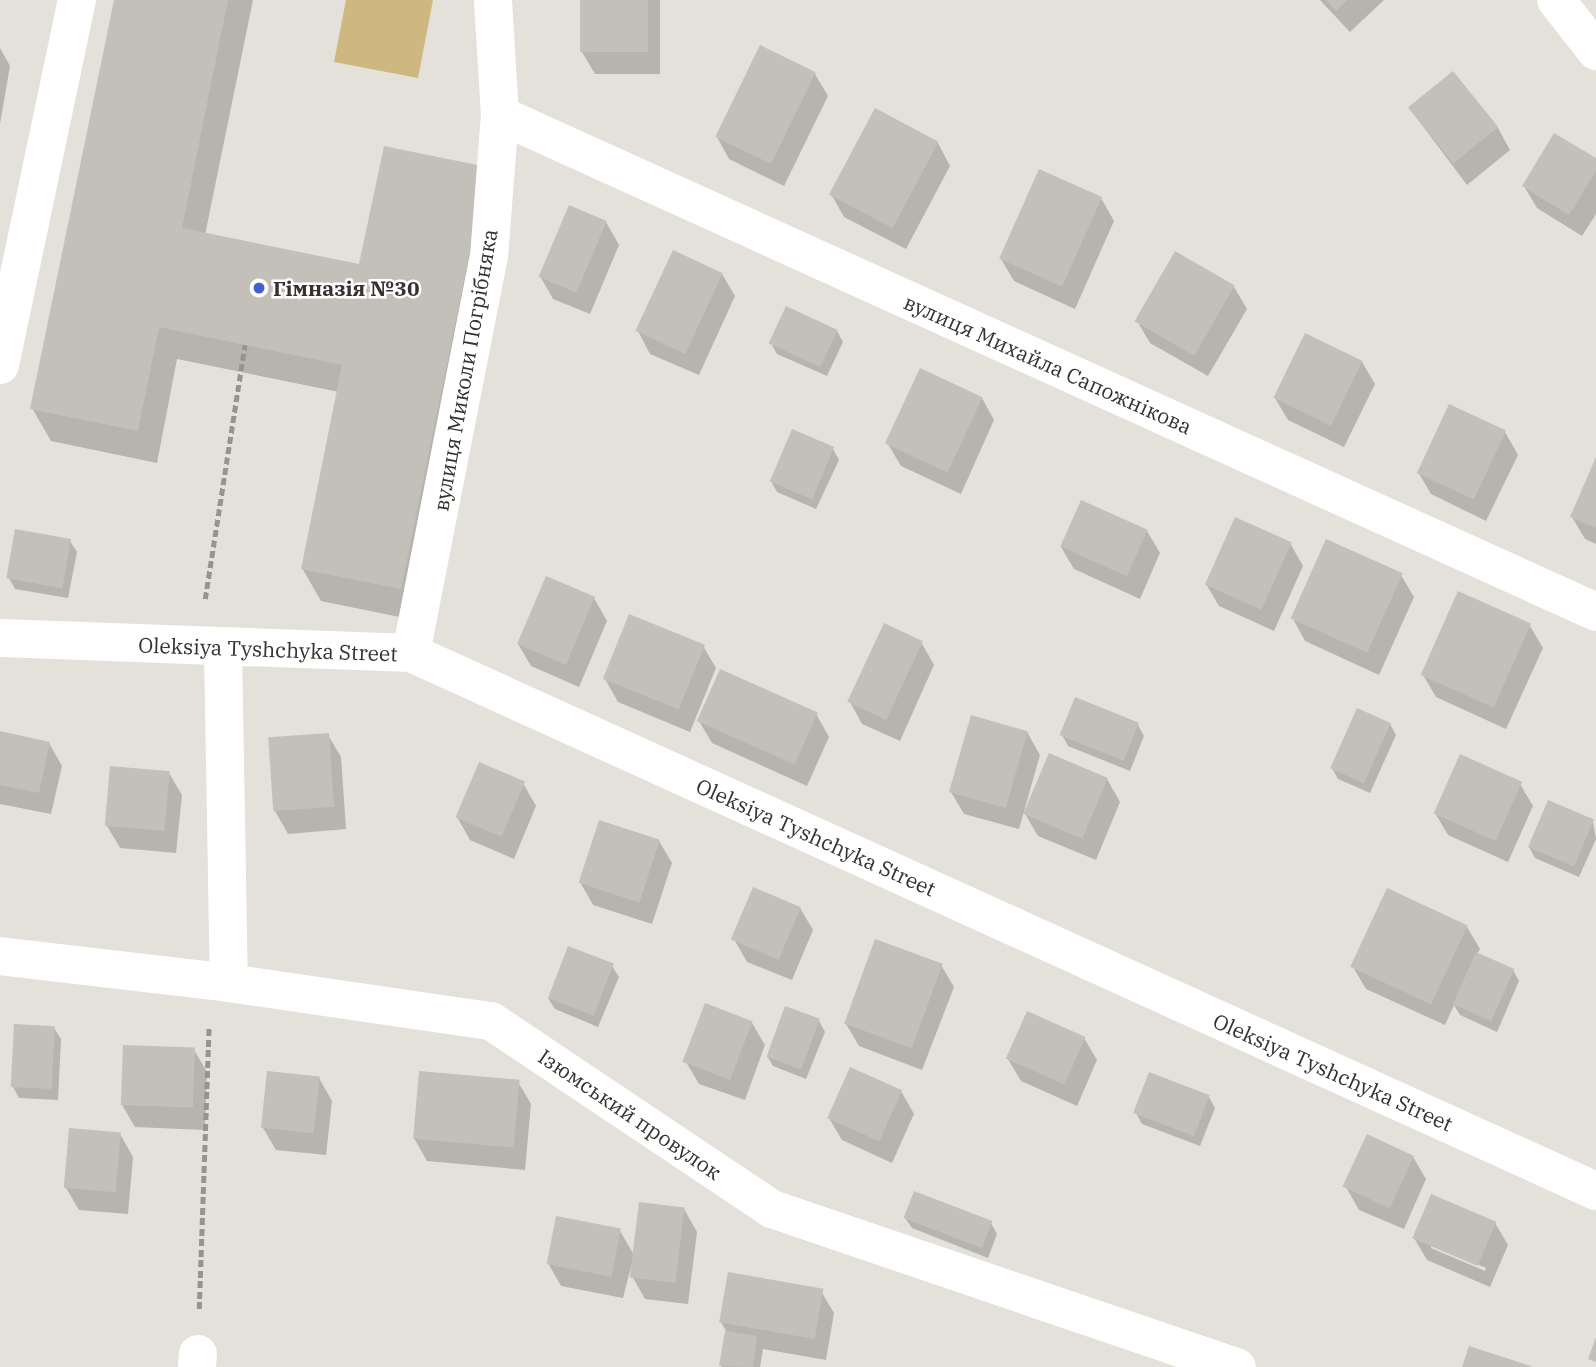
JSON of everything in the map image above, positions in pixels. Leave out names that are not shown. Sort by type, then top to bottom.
[{"type":"street","points":[[0,365],[76,0]]},
{"type":"street","name":"вулиця Миколи Погрібняка","points":[[411,653],[489,257],[500,115],[492,0]]},
{"type":"street","points":[[1556,0],[1594,43]]},
{"type":"street","name":"вулиця Михайла Сапожнікова","points":[[500,115],[1596,612]]},
{"type":"street","name":"Oleksiya Tyshchyka Street","points":[[0,638],[411,653],[1596,1191]]},
{"type":"street","points":[[220,982],[223,648]]},
{"type":"street","name":"Ізюмський провулок","points":[[0,957],[220,982],[491,1021],[772,1209],[1237,1367]]},
{"type":"path","points":[[202,614],[245,345]]},
{"type":"path","points":[[197,1360],[220,982]]},
{"type":"shaded area","points":[[346,0],[433,0],[418,78],[334,62]]},
{"type":"building","points":[[114,0],[228,0],[182,228],[359,264],[384,146],[487,167],[401,589],[301,569],[342,365],[159,327],[138,431],[30,409]]},
{"type":"building","points":[[580,0],[648,0],[648,52],[580,52]]},
{"type":"building","points":[[1326,0],[1348,0],[1336,11]]},
{"type":"building","points":[[760,45],[816,72],[771,164],[715,137]]},
{"type":"building","points":[[1453,71],[1498,127],[1453,163],[1408,108]]},
{"type":"building","points":[[875,108],[939,142],[893,228],[829,195]]},
{"type":"building","points":[[1554,133],[1596,158],[1596,171],[1569,215],[1522,186]]},
{"type":"building","points":[[1039,169],[1102,197],[1062,287],[999,259]]},
{"type":"building","points":[[569,205],[607,221],[576,293],[539,277]]},
{"type":"building","points":[[673,250],[723,273],[685,354],[635,331]]},
{"type":"building","points":[[1175,251],[1235,286],[1194,356],[1134,321]]},
{"type":"building","points":[[786,306],[838,330],[820,367],[769,343]]},
{"type":"building","points":[[1305,333],[1363,361],[1331,426],[1273,398]]},
{"type":"building","points":[[920,368],[983,397],[947,472],[885,443]]},
{"type":"building","points":[[1449,404],[1506,431],[1474,500],[1417,473]]},
{"type":"building","points":[[792,429],[834,447],[812,499],[770,481]]},
{"type":"building","points":[[1596,457],[1596,528],[1570,517]]},
{"type":"building","points":[[1081,500],[1148,530],[1127,576],[1060,547]]},
{"type":"building","points":[[1235,517],[1292,542],[1262,610],[1205,585]]},
{"type":"building","points":[[15,529],[71,539],[62,588],[6,578]]},
{"type":"building","points":[[1326,539],[1403,573],[1367,653],[1291,618]]},
{"type":"building","points":[[546,576],[595,597],[566,665],[517,644]]},
{"type":"building","points":[[1458,591],[1531,624],[1494,708],[1421,675]]},
{"type":"building","points":[[629,614],[705,645],[679,710],[603,679]]},
{"type":"building","points":[[884,623],[923,641],[886,720],[847,702]]},
{"type":"building","points":[[720,669],[818,713],[795,765],[697,721]]},
{"type":"building","points":[[1075,697],[1139,723],[1124,761],[1060,735]]},
{"type":"building","points":[[1357,708],[1391,723],[1364,783],[1330,768]]},
{"type":"building","points":[[971,715],[1028,731],[1006,808],[949,792]]},
{"type":"building","points":[[0,731],[50,742],[39,793],[0,785]]},
{"type":"building","points":[[329,733],[334,807],[273,811],[268,737]]},
{"type":"building","points":[[1049,753],[1108,778],[1082,839],[1023,814]]},
{"type":"building","points":[[1460,754],[1522,782],[1496,841],[1434,813]]},
{"type":"building","points":[[479,762],[525,782],[502,837],[456,817]]},
{"type":"building","points":[[110,766],[170,771],[165,831],[105,826]]},
{"type":"building","points":[[1548,800],[1594,820],[1574,866],[1528,847]]},
{"type":"building","points":[[599,820],[660,840],[639,903],[579,883]]},
{"type":"building","points":[[753,887],[801,907],[779,960],[731,939]]},
{"type":"building","points":[[1387,888],[1468,926],[1431,1004],[1350,967]]},
{"type":"building","points":[[875,939],[943,964],[912,1048],[844,1024]]},
{"type":"building","points":[[568,946],[614,964],[594,1016],[548,998]]},
{"type":"building","points":[[1476,952],[1514,969],[1491,1021],[1453,1004]]},
{"type":"building","points":[[705,1003],[753,1021],[730,1080],[682,1062]]},
{"type":"building","points":[[785,1006],[820,1019],[801,1069],[767,1057]]},
{"type":"building","points":[[1027,1011],[1085,1037],[1064,1085],[1006,1059]]},
{"type":"building","points":[[14,1024],[55,1026],[52,1089],[11,1087]]},
{"type":"building","points":[[123,1045],[195,1048],[193,1107],[121,1105]]},
{"type":"building","points":[[850,1067],[902,1090],[879,1141],[827,1118]]},
{"type":"building","points":[[267,1071],[320,1077],[314,1133],[261,1128]]},
{"type":"building","points":[[419,1071],[520,1080],[514,1148],[413,1139]]},
{"type":"building","points":[[1149,1072],[1210,1095],[1194,1136],[1133,1113]]},
{"type":"building","points":[[69,1128],[121,1133],[116,1192],[64,1188]]},
{"type":"building","points":[[1367,1134],[1414,1156],[1390,1209],[1342,1187]]},
{"type":"building","points":[[914,1191],[992,1221],[982,1248],[904,1218]]},
{"type":"building","points":[[1431,1194],[1496,1222],[1478,1266],[1412,1238]]},
{"type":"building","points":[[639,1202],[685,1208],[675,1283],[630,1277]]},
{"type":"building","points":[[556,1216],[621,1229],[611,1277],[547,1264]]},
{"type":"building","points":[[728,1272],[824,1289],[815,1339],[719,1322]]},
{"type":"building","points":[[725,1331],[757,1336],[753,1367],[719,1366]]},
{"type":"building","points":[[1596,1337],[1596,1362],[1588,1359]]},
{"type":"building","points":[[1469,1346],[1531,1366],[1531,1367],[1462,1367]]},
{"type":"place","name":"Гімназія №30","points":[[259,288]]}]
